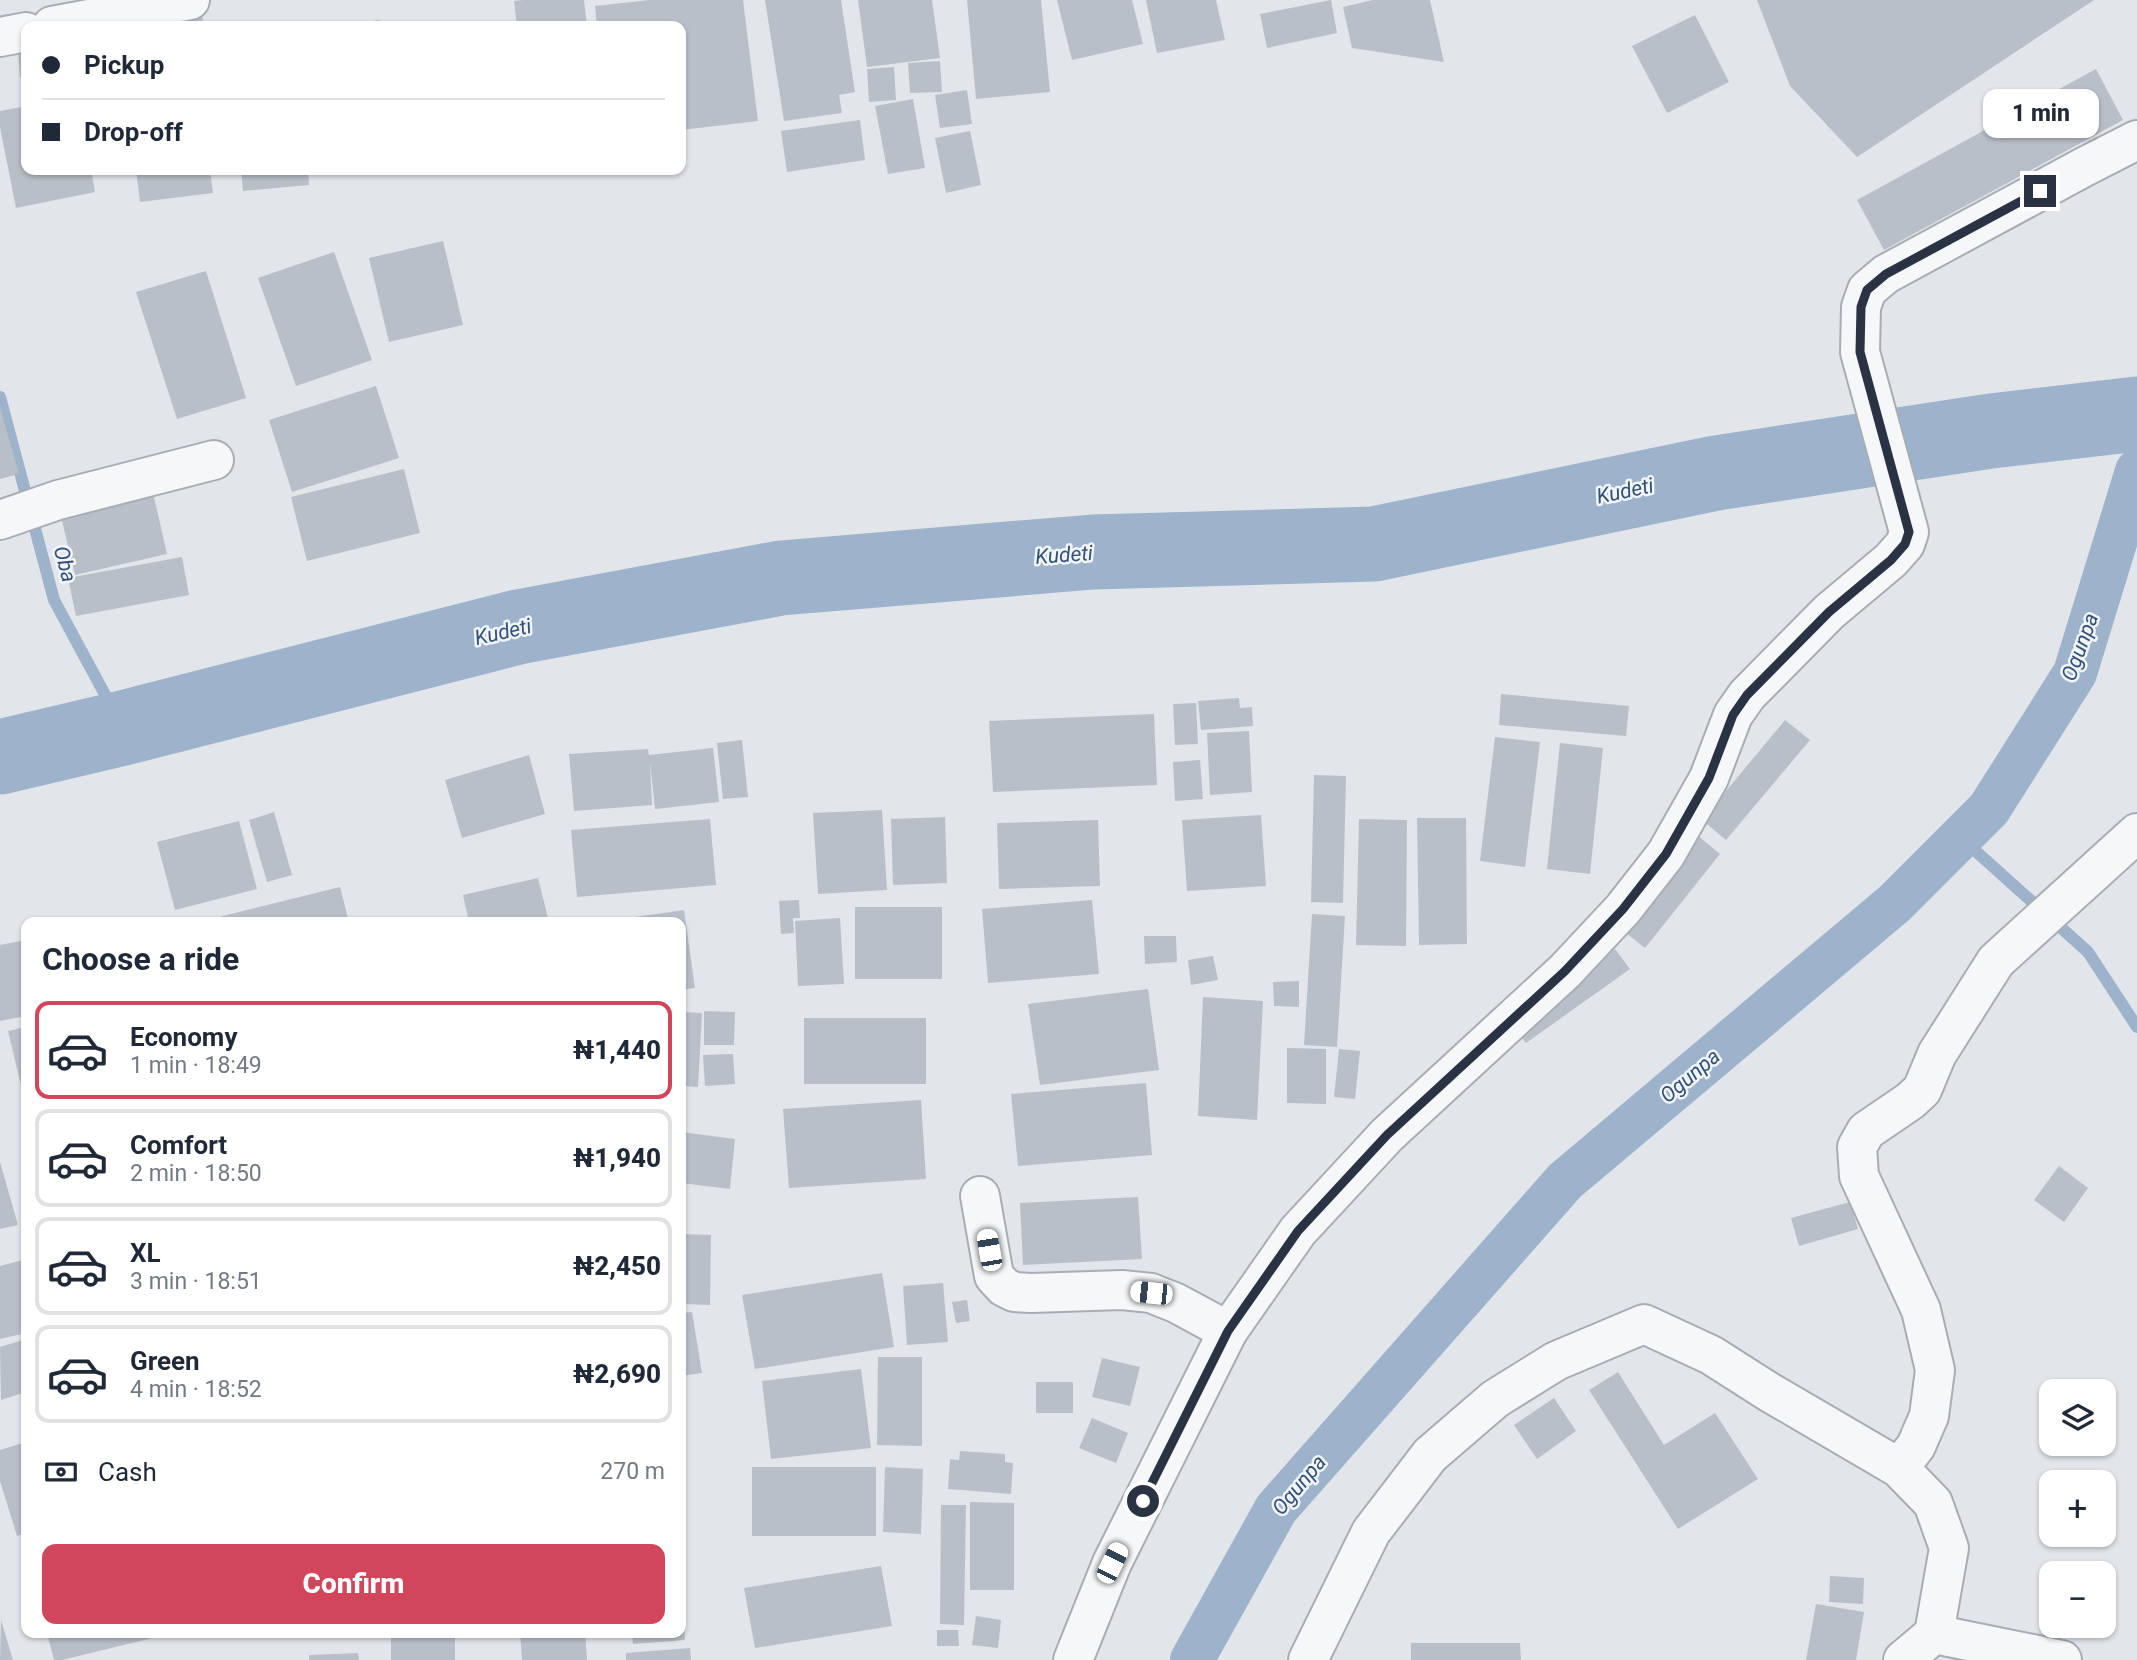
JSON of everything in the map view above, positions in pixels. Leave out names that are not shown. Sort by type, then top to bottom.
[{"type":"street","points":[[79,21],[190,0]]},
{"type":"street","points":[[0,37],[21,33]]},
{"type":"street","points":[[1073,1660],[1112,1563],[1228,1331],[1298,1231],[1387,1135],[1565,971],[1623,909],[1666,854],[1709,778],[1733,715],[1747,695],[1829,612],[1891,560],[1905,544],[1909,532],[1860,352],[1861,307],[1867,290],[1886,274],[2137,140]]},
{"type":"street","points":[[0,520],[58,500],[214,460]]},
{"type":"street","points":[[1899,1468],[1916,1446],[1929,1416],[1935,1370],[1921,1310],[1859,1176],[1857,1147],[1866,1131],[1922,1090],[1937,1054],[1996,961],[2137,833]]},
{"type":"street","points":[[980,1196],[994,1276],[1004,1287],[1014,1292],[1031,1293],[1122,1290],[1151,1293],[1228,1331]]},
{"type":"street","points":[[1308,1660],[1371,1532],[1430,1455],[1495,1399],[1556,1361],[1644,1324],[1711,1356],[1899,1468],[1933,1503],[1949,1548],[1934,1634],[1903,1660]]},
{"type":"street","points":[[1934,1634],[2062,1660]]},
{"type":"building","points":[[584,0],[586,21],[516,21],[514,1]]},
{"type":"building","points":[[649,0],[743,0],[758,121],[686,129],[686,21],[596,21],[595,6]]},
{"type":"building","points":[[765,0],[841,0],[855,92],[839,95],[842,113],[784,121]]},
{"type":"building","points":[[858,0],[932,0],[940,58],[867,67]]},
{"type":"building","points":[[967,0],[1041,0],[1050,92],[976,99]]},
{"type":"building","points":[[1057,0],[1132,0],[1143,44],[1072,60]]},
{"type":"building","points":[[1146,0],[1216,0],[1225,40],[1157,53]]},
{"type":"building","points":[[1331,0],[1337,33],[1267,48],[1260,14]]},
{"type":"building","points":[[1373,0],[1430,0],[1444,62],[1352,48],[1343,7]]},
{"type":"building","points":[[1757,0],[2094,0],[1857,157],[1790,86]]},
{"type":"building","points":[[202,14],[203,21],[164,21]]},
{"type":"building","points":[[1695,15],[1729,82],[1667,113],[1632,46]]},
{"type":"building","points":[[18,52],[21,52],[21,77],[20,77]]},
{"type":"building","points":[[940,61],[942,92],[910,93],[908,63]]},
{"type":"building","points":[[894,67],[896,100],[869,102],[867,69]]},
{"type":"building","points":[[2096,69],[2123,120],[1884,250],[1857,200]]},
{"type":"building","points":[[967,90],[972,124],[940,128],[935,95]]},
{"type":"building","points":[[913,99],[925,168],[888,174],[875,106]]},
{"type":"building","points":[[21,107],[21,175],[92,175],[95,192],[16,208],[0,127],[0,111]]},
{"type":"building","points":[[860,120],[865,160],[787,172],[781,131]]},
{"type":"building","points":[[970,131],[981,185],[946,193],[935,138]]},
{"type":"building","points":[[137,175],[211,175],[213,193],[140,202]]},
{"type":"building","points":[[241,175],[308,175],[309,185],[243,191]]},
{"type":"building","points":[[443,241],[463,325],[389,342],[369,258]]},
{"type":"building","points":[[334,252],[372,360],[296,386],[258,278]]},
{"type":"building","points":[[206,271],[246,398],[177,419],[136,292]]},
{"type":"building","points":[[376,386],[399,458],[292,492],[269,420]]},
{"type":"building","points":[[0,408],[19,474],[0,479]]},
{"type":"building","points":[[404,469],[420,533],[307,561],[291,497]]},
{"type":"building","points":[[151,484],[167,554],[75,575],[58,504]]},
{"type":"building","points":[[182,557],[189,595],[76,616],[68,578]]},
{"type":"building","points":[[1501,694],[1629,706],[1626,736],[1499,725]]},
{"type":"building","points":[[1239,698],[1240,708],[1252,707],[1253,726],[1201,730],[1198,701]]},
{"type":"building","points":[[1196,703],[1198,744],[1175,745],[1173,704]]},
{"type":"building","points":[[1154,714],[1157,785],[993,792],[989,721]]},
{"type":"building","points":[[1785,720],[1810,740],[1726,840],[1702,820]]},
{"type":"building","points":[[1249,731],[1252,792],[1210,795],[1207,733]]},
{"type":"building","points":[[1495,737],[1540,742],[1525,867],[1480,861]]},
{"type":"building","points":[[742,740],[748,797],[723,799],[717,743]]},
{"type":"building","points":[[1560,743],[1603,748],[1590,874],[1547,869]]},
{"type":"building","points":[[713,748],[719,802],[655,809],[650,762],[652,805],[574,811],[569,754],[648,749],[649,755]]},
{"type":"building","points":[[529,755],[545,814],[462,838],[445,780]]},
{"type":"building","points":[[1200,760],[1203,799],[1175,801],[1173,762]]},
{"type":"building","points":[[1314,775],[1346,776],[1343,903],[1311,902]]},
{"type":"building","points":[[882,810],[887,890],[818,894],[813,813]]},
{"type":"building","points":[[274,812],[292,875],[267,882],[249,820]]},
{"type":"building","points":[[1261,815],[1266,886],[1187,891],[1182,820]]},
{"type":"building","points":[[945,817],[947,883],[893,885],[891,819]]},
{"type":"building","points":[[1417,818],[1466,818],[1467,944],[1419,945]]},
{"type":"building","points":[[710,819],[716,885],[577,897],[571,830]]},
{"type":"building","points":[[1359,819],[1407,820],[1406,946],[1356,945]]},
{"type":"building","points":[[1098,820],[1100,886],[999,889],[997,823]]},
{"type":"building","points":[[239,821],[257,889],[175,910],[157,842]]},
{"type":"building","points":[[1697,835],[1720,854],[1645,948],[1621,929]]},
{"type":"building","points":[[538,878],[548,917],[468,917],[463,895]]},
{"type":"building","points":[[340,887],[348,917],[219,917]]},
{"type":"building","points":[[799,900],[800,918],[793,918],[794,933],[781,934],[779,901]]},
{"type":"building","points":[[1092,900],[1099,974],[988,983],[982,909]]},
{"type":"building","points":[[855,907],[942,907],[942,979],[855,979]]},
{"type":"building","points":[[684,910],[685,917],[635,917]]},
{"type":"building","points":[[1312,914],[1345,916],[1337,1047],[1304,1045]]},
{"type":"building","points":[[840,918],[844,984],[798,986],[795,921]]},
{"type":"building","points":[[686,924],[695,988],[686,989]]},
{"type":"building","points":[[1144,936],[1176,936],[1177,962],[1145,964]]},
{"type":"building","points":[[21,941],[21,1017],[0,1021],[0,945]]},
{"type":"building","points":[[1615,949],[1630,969],[1526,1043],[1511,1023]]},
{"type":"building","points":[[1213,956],[1218,980],[1191,985],[1188,960]]},
{"type":"building","points":[[1299,981],[1299,1007],[1274,1006],[1273,982]]},
{"type":"building","points":[[1148,989],[1159,1070],[1040,1085],[1028,1004]]},
{"type":"building","points":[[1203,997],[1263,1001],[1257,1120],[1198,1116]]},
{"type":"building","points":[[704,1011],[735,1012],[734,1045],[704,1045]]},
{"type":"building","points":[[686,1012],[702,1013],[698,1087],[686,1086]]},
{"type":"building","points":[[804,1018],[926,1018],[926,1084],[804,1084]]},
{"type":"building","points":[[21,1028],[21,1085],[8,1031]]},
{"type":"building","points":[[1287,1048],[1326,1049],[1326,1104],[1287,1103]]},
{"type":"building","points":[[1339,1049],[1360,1051],[1355,1099],[1334,1097]]},
{"type":"building","points":[[733,1054],[735,1084],[705,1086],[703,1055]]},
{"type":"building","points":[[1146,1083],[1152,1155],[1018,1166],[1011,1094]]},
{"type":"building","points":[[921,1100],[926,1179],[789,1188],[783,1109]]},
{"type":"building","points":[[686,1133],[735,1139],[730,1189],[686,1184]]},
{"type":"building","points":[[0,1162],[18,1225],[0,1229]]},
{"type":"building","points":[[2059,1166],[2088,1188],[2064,1222],[2034,1200]]},
{"type":"building","points":[[1138,1197],[1142,1259],[1023,1265],[1020,1203]]},
{"type":"building","points":[[1850,1202],[1858,1229],[1799,1246],[1791,1218]]},
{"type":"building","points":[[686,1234],[711,1235],[710,1305],[686,1304]]},
{"type":"building","points":[[21,1261],[21,1334],[0,1339],[0,1266]]},
{"type":"building","points":[[882,1273],[894,1347],[755,1369],[742,1295]]},
{"type":"building","points":[[943,1283],[948,1342],[907,1345],[903,1286]]},
{"type":"building","points":[[967,1300],[970,1321],[956,1323],[952,1302]]},
{"type":"building","points":[[692,1312],[702,1373],[686,1375],[686,1313]]},
{"type":"building","points":[[21,1341],[21,1394],[1,1400],[0,1347]]},
{"type":"building","points":[[878,1357],[922,1357],[922,1446],[877,1445]]},
{"type":"building","points":[[1102,1358],[1140,1367],[1130,1406],[1092,1397]]},
{"type":"building","points":[[861,1369],[871,1448],[771,1459],[762,1381]]},
{"type":"building","points":[[1618,1372],[1664,1445],[1715,1413],[1758,1479],[1678,1529],[1589,1390]]},
{"type":"building","points":[[1036,1382],[1073,1382],[1073,1413],[1036,1413]]},
{"type":"building","points":[[1554,1398],[1576,1431],[1537,1459],[1514,1425]]},
{"type":"building","points":[[1092,1418],[1128,1433],[1116,1463],[1079,1448]]},
{"type":"building","points":[[21,1444],[21,1535],[17,1536],[0,1481],[0,1450]]},
{"type":"building","points":[[960,1451],[1005,1454],[1005,1462],[1013,1463],[1011,1494],[948,1489],[950,1459],[959,1460]]},
{"type":"building","points":[[752,1467],[876,1467],[876,1536],[752,1536]]},
{"type":"building","points":[[885,1467],[923,1469],[921,1534],[883,1532]]},
{"type":"building","points":[[970,1502],[1014,1503],[1014,1590],[970,1590]]},
{"type":"building","points":[[941,1505],[966,1505],[964,1625],[940,1624]]},
{"type":"building","points":[[881,1566],[892,1626],[755,1648],[744,1588]]},
{"type":"building","points":[[1830,1576],[1864,1578],[1863,1604],[1829,1602]]},
{"type":"building","points":[[1816,1604],[1864,1612],[1856,1660],[1806,1660]]},
{"type":"building","points":[[976,1616],[1001,1620],[998,1648],[972,1645]]},
{"type":"building","points":[[1,1620],[13,1660],[0,1660]]},
{"type":"building","points":[[937,1630],[958,1630],[959,1646],[937,1646]]},
{"type":"building","points":[[48,1638],[153,1638],[62,1660],[54,1660]]},
{"type":"building","points":[[391,1638],[455,1638],[455,1660],[391,1660]]},
{"type":"building","points":[[520,1638],[585,1638],[587,1660],[522,1660]]},
{"type":"building","points":[[632,1638],[685,1638],[685,1640],[633,1644]]},
{"type":"building","points":[[1411,1643],[1520,1643],[1521,1660],[1411,1660]]},
{"type":"building","points":[[690,1648],[691,1660],[626,1660],[626,1653]]},
{"type":"building","points":[[358,1653],[359,1660],[309,1660],[309,1655]]},
{"type":"waterway","name":"Oba","points":[[0,397],[54,600],[123,728]]},
{"type":"waterway","name":"Kudeti","points":[[0,757],[518,627],[781,578],[1093,552],[1374,544],[1716,473],[1991,431],[2137,414]]},
{"type":"waterway","name":"Ogunpa","points":[[1192,1660],[1276,1509],[1565,1181],[1895,903],[1989,809],[2075,673],[2137,471]]},
{"type":"waterway","points":[[1960,837],[2088,952],[2137,1027]]},
{"type":"route","points":[[1143,1501],[1228,1331],[1298,1231],[1387,1135],[1565,971],[1623,909],[1666,854],[1709,778],[1733,715],[1747,695],[1829,612],[1891,560],[1905,544],[1909,532],[1860,352],[1861,307],[1867,290],[1886,274],[2040,191]]}]
